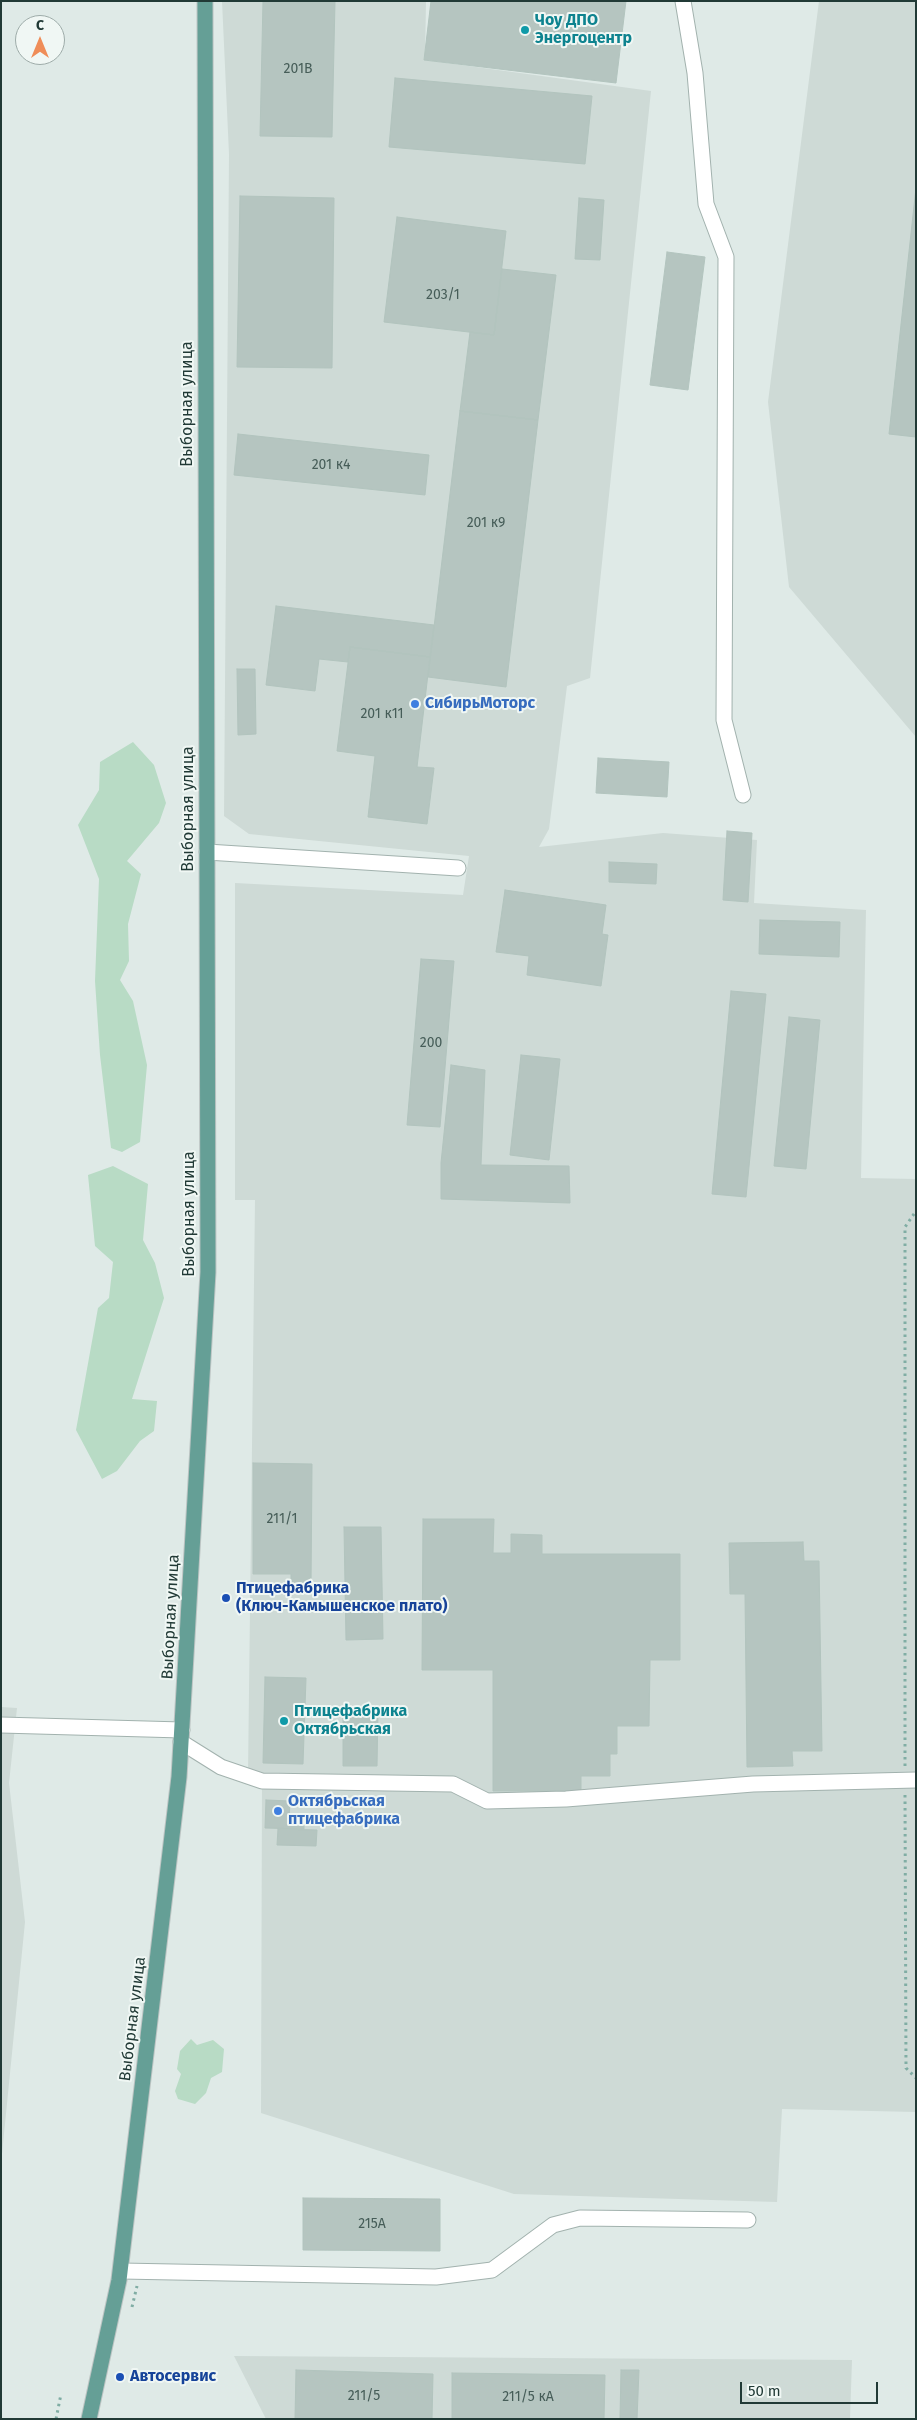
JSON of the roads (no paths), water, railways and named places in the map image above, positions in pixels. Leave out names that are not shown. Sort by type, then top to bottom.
[{"type":"main road","name":"Выборная улица","points":[[89,2419],[120,2271],[179,1778],[208,1272],[205,1]]},
{"type":"lane","points":[[683,1],[695,73],[706,204],[726,257],[724,720],[743,795]]},
{"type":"lane","points":[[207,852],[458,868]]},
{"type":"lane","points":[[1,1725],[182,1736],[221,1767],[262,1781],[453,1784],[487,1801],[566,1798],[753,1784],[911,1780]]},
{"type":"lane","points":[[120,2271],[436,2277],[492,2270],[553,2225],[580,2218],[748,2220]]},
{"type":"place","name":"Чоу ДПО Энергоцентр","points":[[525,30]]},
{"type":"place","name":"СибирьМоторс","points":[[415,704]]},
{"type":"place","name":"Птицефабрика (Ключ-Камышенское плато)","points":[[226,1598]]},
{"type":"place","name":"Птицефабрика Октябрьская","points":[[284,1721]]},
{"type":"place","name":"Октябрьская птицефабрика","points":[[278,1811]]},
{"type":"place","name":"Автосервис","points":[[120,2377]]}]
